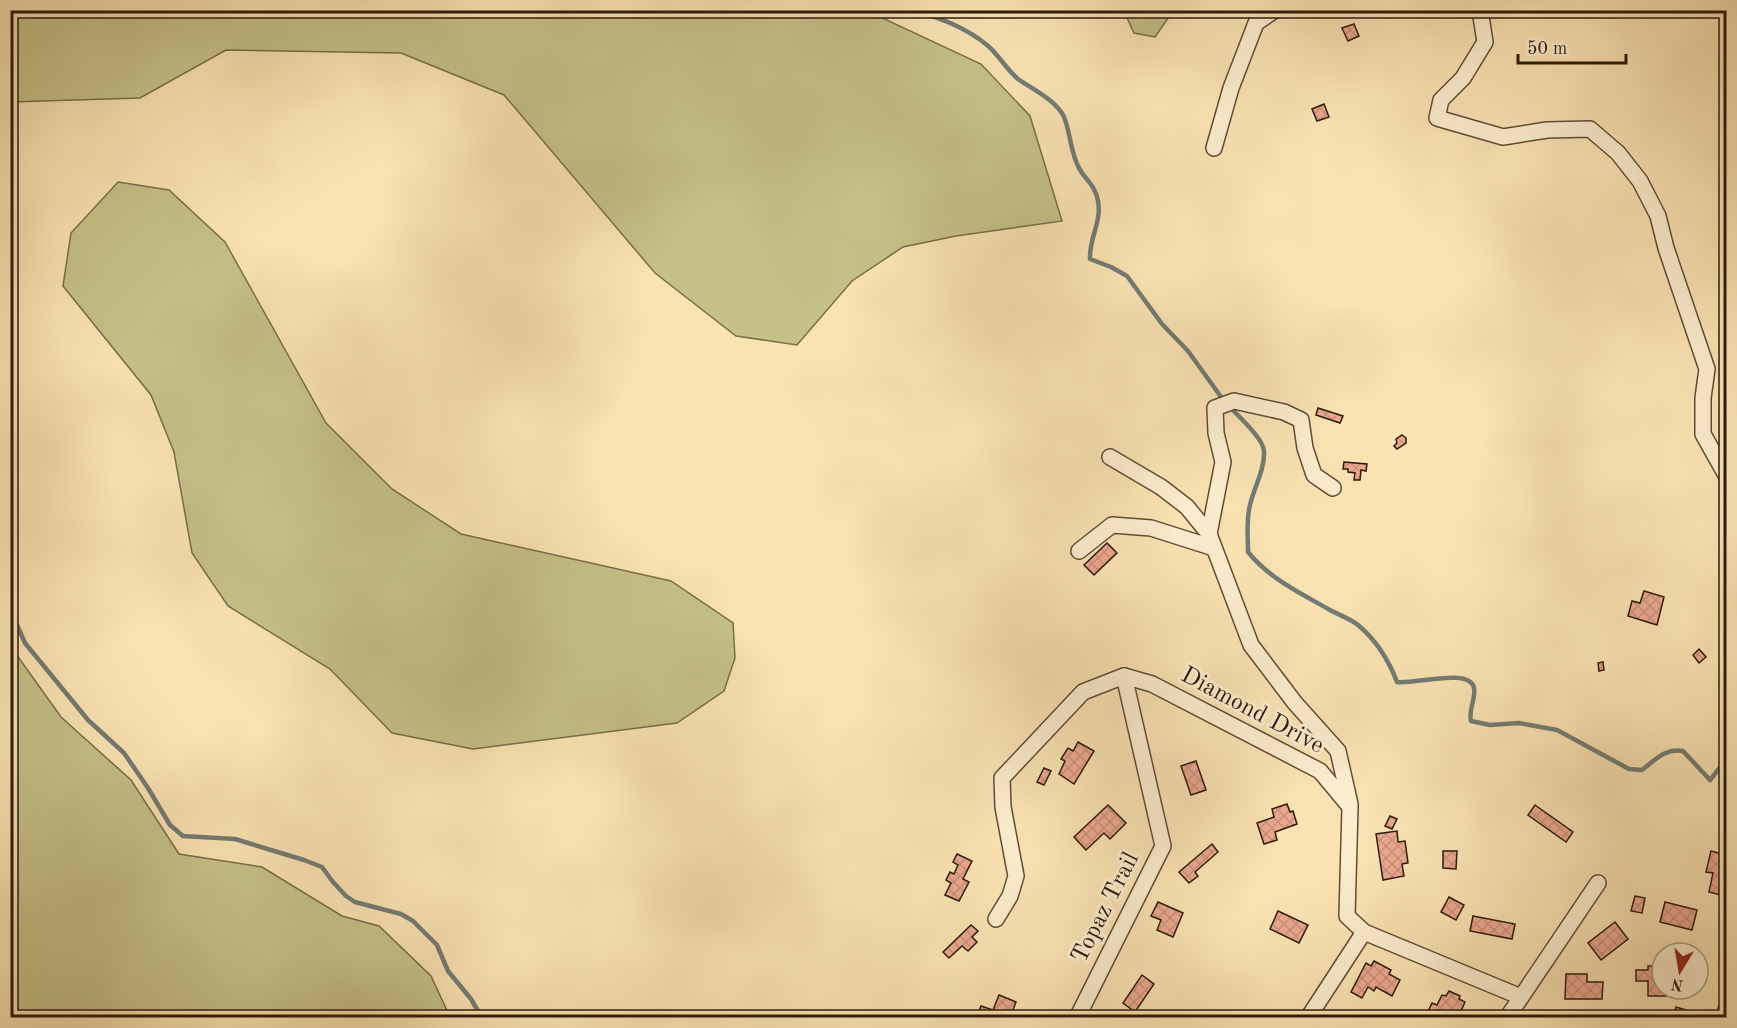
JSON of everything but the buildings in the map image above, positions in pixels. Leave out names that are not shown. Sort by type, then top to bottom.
[{"type":"street","points":[[1214,148],[1231,88],[1256,23],[1275,10]]},
{"type":"street","points":[[1480,10],[1485,42],[1463,78],[1441,100],[1437,118],[1503,136],[1547,130],[1590,129],[1618,153],[1640,181],[1658,216],[1666,248],[1707,369],[1703,398],[1703,434],[1726,475]]},
{"type":"street","points":[[1211,541],[1223,462],[1216,433],[1215,408],[1234,401],[1284,412],[1301,420],[1305,448],[1314,475],[1333,488]]},
{"type":"street","points":[[1110,457],[1161,487],[1187,507],[1211,541],[1251,645],[1295,703],[1338,751],[1350,807],[1347,916],[1364,932],[1521,997]]},
{"type":"street","points":[[1079,551],[1112,525],[1151,528],[1211,541]]},
{"type":"street","points":[[996,919],[1010,896],[1016,876],[1003,807],[1002,778],[1083,692],[1124,676]]},
{"type":"street","name":"Diamond Drive","points":[[1124,676],[1152,684],[1320,771],[1350,807]]},
{"type":"street","name":"Topaz Trail","points":[[1077,1017],[1163,846],[1124,676]]},
{"type":"street","points":[[1507,1017],[1598,884]]},
{"type":"street","points":[[1308,1017],[1364,932]]},
{"type":"street","points":[[1725,1017],[1726,1010]]},
{"type":"shaded area","points":[[10,11],[873,11],[878,16],[981,64],[1030,116],[1062,221],[956,236],[903,247],[852,281],[797,345],[736,336],[655,273],[504,95],[401,53],[226,50],[140,98],[11,102]]},
{"type":"shaded area","points":[[1124,11],[1173,11],[1155,37],[1134,33]]},
{"type":"shaded area","points":[[118,182],[169,190],[225,242],[326,423],[392,489],[461,534],[671,581],[733,623],[735,658],[724,691],[677,723],[473,749],[392,733],[330,669],[228,606],[192,553],[174,452],[151,395],[63,286],[71,233]]},
{"type":"shaded area","points":[[11,647],[61,717],[131,780],[179,854],[262,867],[342,916],[379,926],[431,976],[450,1017],[11,1017]]},
{"type":"waterway","points":[[913,10],[952,24],[979,39],[1018,79],[1050,100],[1060,111],[1066,123],[1077,164],[1097,196],[1099,209],[1090,259],[1127,276],[1162,324],[1188,351],[1224,401]]},
{"type":"waterway","points":[[1230,407],[1260,440],[1264,451],[1263,465],[1249,511],[1248,552],[1286,585],[1358,625],[1381,651],[1397,682],[1440,678],[1463,679],[1470,682],[1474,688],[1471,721],[1490,725],[1519,723],[1557,730],[1629,769],[1642,770],[1666,753],[1683,751],[1710,780],[1726,760]]},
{"type":"waterway","points":[[10,609],[25,643],[88,720],[124,753],[170,825],[183,836],[235,839],[322,867],[346,896],[355,902],[401,914],[413,921],[437,945],[448,971],[471,999],[482,1018]]}]
